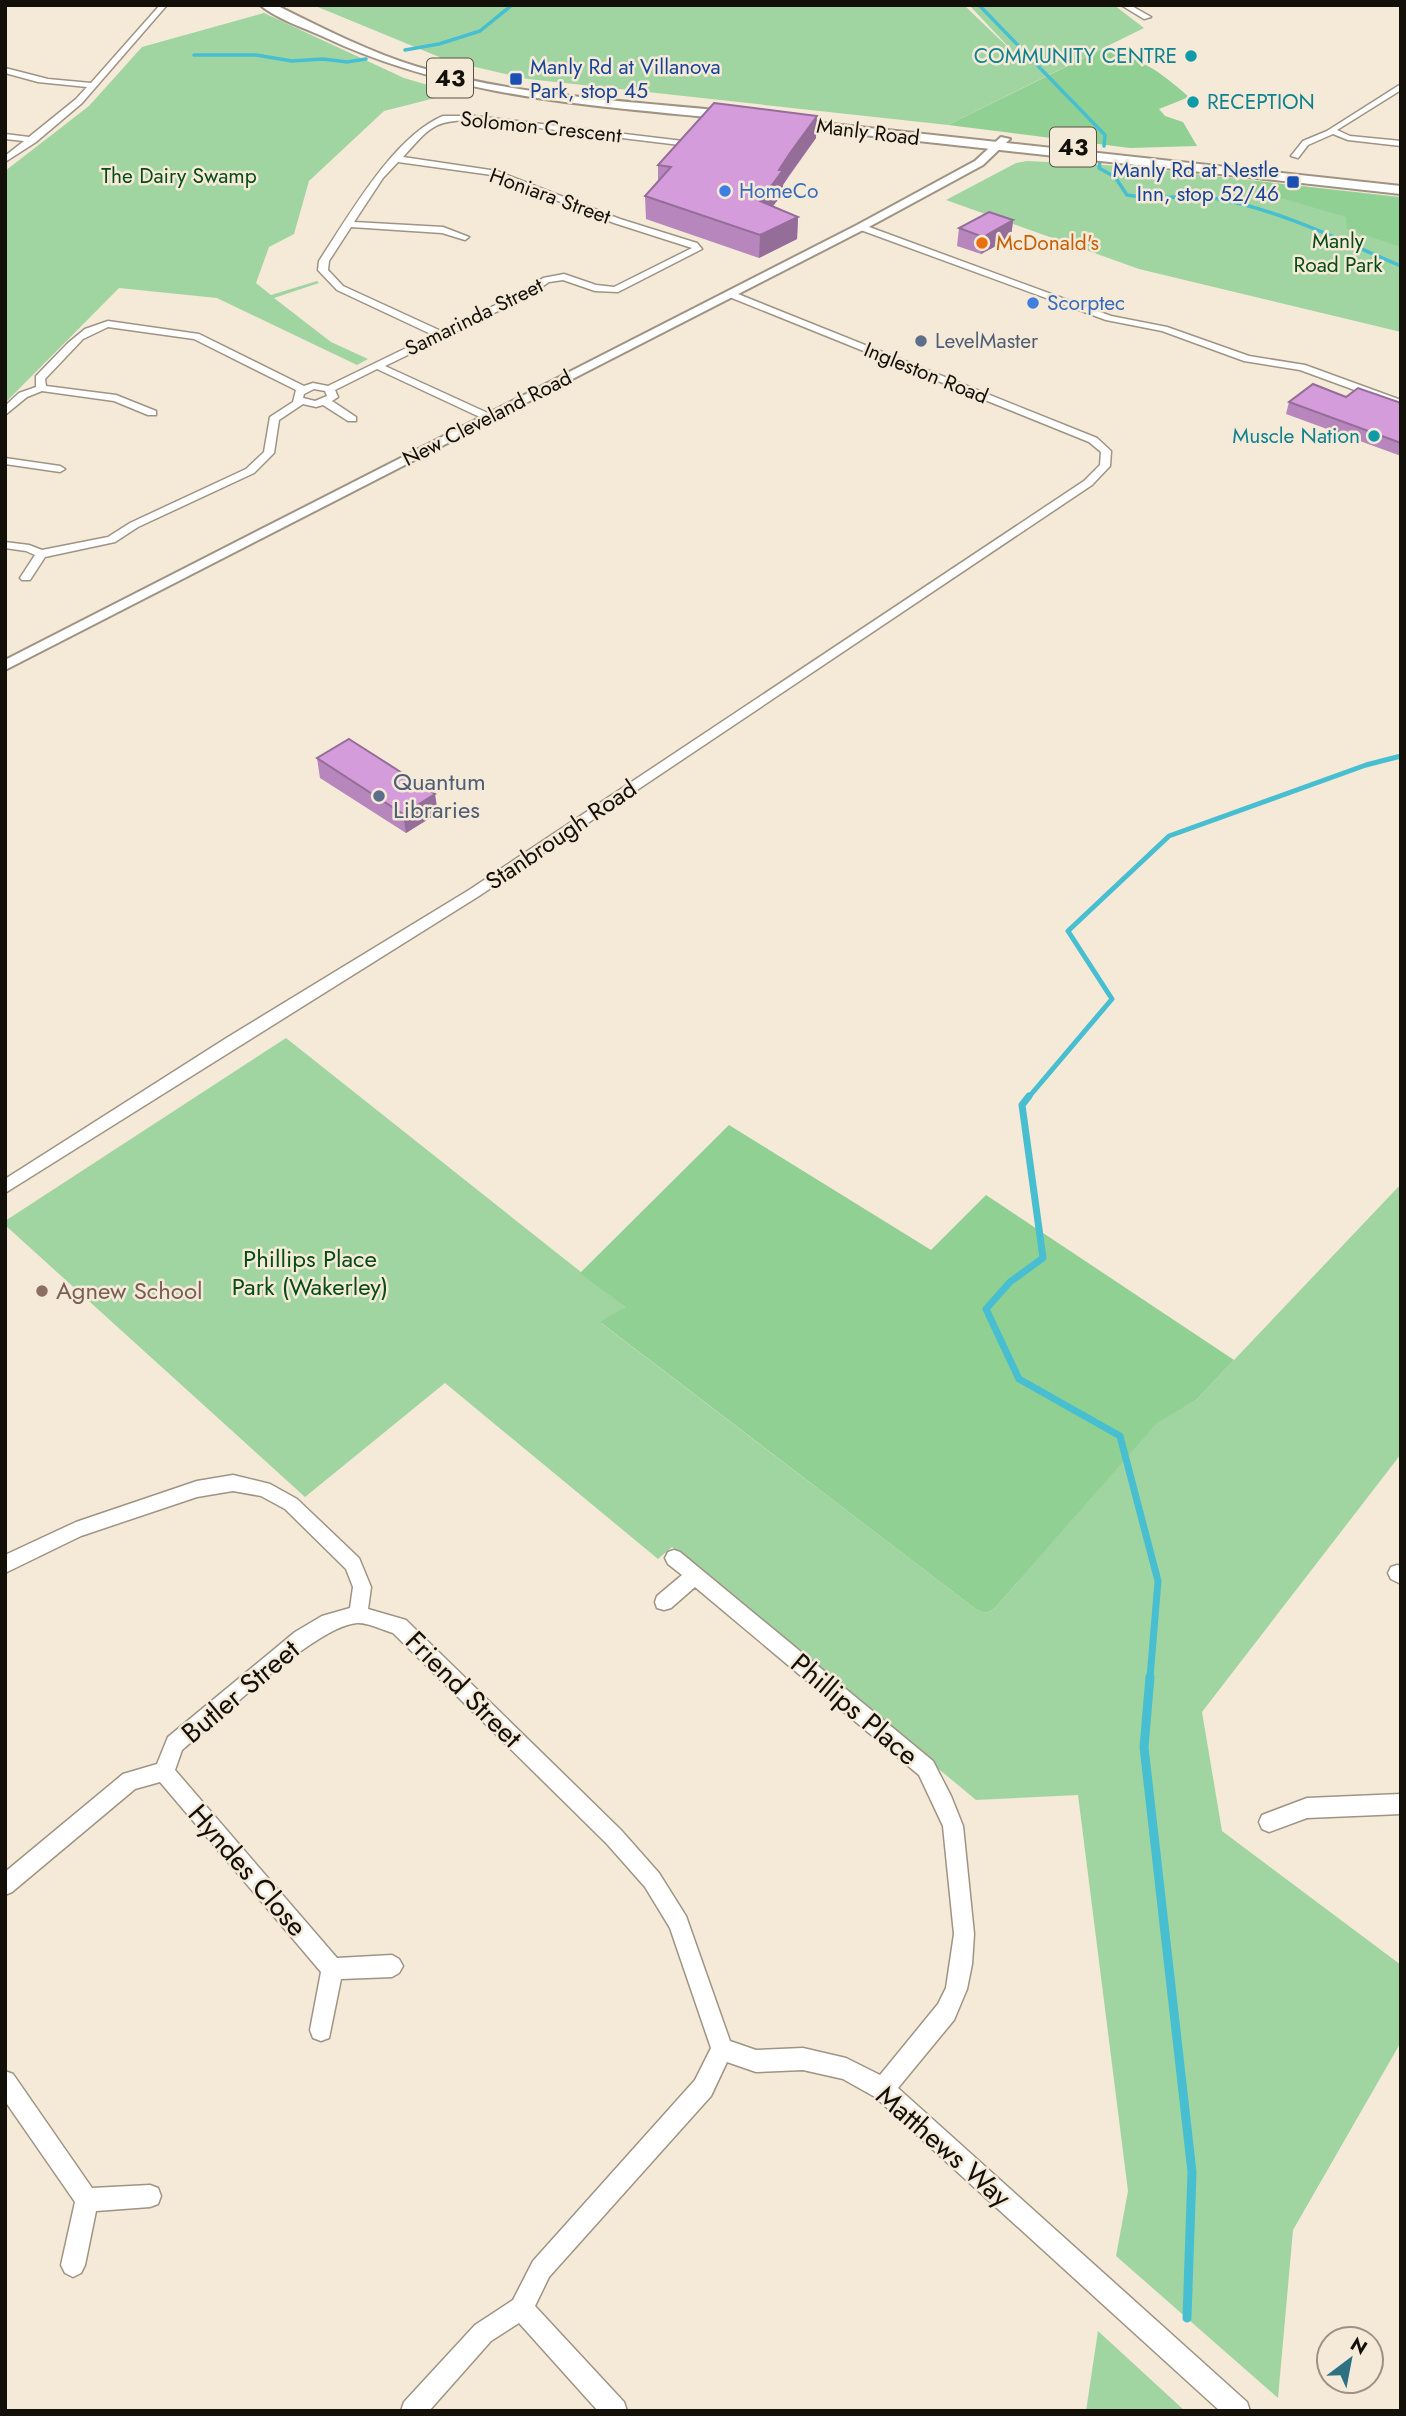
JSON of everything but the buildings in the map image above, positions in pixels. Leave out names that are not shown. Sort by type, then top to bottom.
[{"type":"main road","name":"Manly Road","points":[[266,5],[382,58],[450,79],[541,95],[1401,190]]},
{"type":"main road","name":"43","points":[[289,5],[389,50],[483,78],[552,90],[743,111]]},
{"type":"main road","name":"Manly Road","points":[[763,118],[973,145],[1003,145],[1401,183]]},
{"type":"street","points":[[5,160],[33,140],[93,85],[164,5]]},
{"type":"street","points":[[1124,5],[1147,17]]},
{"type":"street","points":[[5,70],[48,84],[93,85]]},
{"type":"street","points":[[1332,132],[1333,127],[1401,86]]},
{"type":"street","name":"Solomon Crescent","points":[[441,334],[340,288],[323,270],[324,261],[380,176],[429,125],[436,120],[455,117],[680,143]]},
{"type":"street","points":[[1295,156],[1297,149],[1320,135],[1332,132],[1348,138],[1401,144]]},
{"type":"street","points":[[5,136],[33,140]]},
{"type":"street","points":[[969,169],[976,152],[973,145]]},
{"type":"street","name":"New Cleveland Road","points":[[5,666],[969,169],[987,166],[1001,156],[1003,145]]},
{"type":"street","name":"Honiara Street","points":[[397,159],[494,173],[617,220],[694,245],[697,249]]},
{"type":"street","points":[[349,223],[443,230],[465,237]]},
{"type":"street","points":[[861,227],[1109,318],[1164,329],[1247,359],[1302,367],[1401,404]]},
{"type":"street","name":"Samarinda Street","points":[[302,389],[313,386],[330,389],[554,278],[564,277],[595,288],[615,290],[697,249]]},
{"type":"street","name":"Ingleston Road","points":[[730,294],[1093,440],[1106,451],[1105,466]]},
{"type":"street","points":[[41,388],[40,378],[87,332],[98,325],[108,324],[196,336],[302,389],[296,394],[300,402]]},
{"type":"street","points":[[376,365],[488,417]]},
{"type":"street","points":[[5,412],[23,395],[41,388],[117,398],[152,413]]},
{"type":"street","points":[[5,545],[29,548],[41,554],[111,540],[134,525],[250,471],[269,453],[274,419],[300,402],[326,402],[333,397],[330,389]]},
{"type":"street","points":[[326,402],[352,419]]},
{"type":"street","points":[[5,461],[60,469]]},
{"type":"street","name":"Stanbrough Road","points":[[5,1187],[233,1041],[474,892],[1088,483],[1105,466]]},
{"type":"street","points":[[26,578],[41,554]]},
{"type":"street","points":[[5,1565],[26,1552],[76,1530],[197,1489],[233,1483],[264,1489],[291,1504],[353,1564],[362,1587],[358,1614]]},
{"type":"street","name":"Phillips Place","points":[[674,1558],[926,1768],[953,1826],[964,1934],[956,1989],[946,2012],[883,2089]]},
{"type":"street","points":[[664,1602],[694,1576]]},
{"type":"street","name":"Butler Street","points":[[164,1772],[175,1744],[302,1638],[329,1622],[358,1614]]},
{"type":"street","name":"Friend Street","points":[[358,1614],[399,1626],[614,1837],[652,1880],[679,1923],[722,2049]]},
{"type":"street","points":[[5,1885],[130,1781],[164,1772]]},
{"type":"street","name":"Hyndes Close","points":[[164,1772],[332,1969]]},
{"type":"street","points":[[1269,1822],[1307,1808],[1401,1804]]},
{"type":"street","points":[[321,2030],[332,1969],[392,1966]]},
{"type":"street","points":[[413,2411],[483,2333],[521,2308],[541,2269],[702,2088],[722,2049]]},
{"type":"street","name":"Matthews Way","points":[[722,2049],[756,2061],[803,2059],[846,2069],[883,2089],[1238,2411]]},
{"type":"street","points":[[5,2082],[88,2200],[73,2265]]},
{"type":"street","points":[[88,2200],[150,2196]]},
{"type":"street","points":[[521,2308],[615,2411]]},
{"type":"green space","points":[[313,5],[964,5],[1018,57],[969,5],[1114,5],[1144,28],[948,125],[528,79],[449,61]]},
{"type":"green space","name":"The Dairy Swamp","points":[[264,13],[404,78],[455,93],[384,111],[309,181],[294,234],[269,247],[256,283],[271,295],[317,281],[319,283],[274,298],[331,342],[368,359],[357,365],[217,298],[119,288],[5,403],[5,171],[89,106],[142,47]]},
{"type":"green space","points":[[1102,49],[1129,57],[1149,67],[1189,97],[1159,109],[1165,116],[1183,122],[1197,146],[1130,148],[948,125]]},
{"type":"green space","name":"Manly Road Park","points":[[1027,161],[1123,166],[1401,197],[1401,332],[1139,269],[946,200],[1016,163]]},
{"type":"green space","points":[[1255,181],[1401,198],[1401,247],[1347,229],[1346,217],[1254,190]]},
{"type":"green space","name":"Phillips Place Park (Wakerley)","points":[[286,1038],[625,1307],[601,1323],[977,1610],[986,1613],[994,1609],[1157,1422],[1196,1400],[1401,1184],[1401,1454],[1202,1712],[1222,1831],[1401,1965],[1401,2042],[1293,2230],[1278,2398],[1116,2256],[1128,2191],[1078,1795],[976,1800],[672,1547],[658,1559],[445,1383],[305,1497],[5,1225],[5,1221]]},
{"type":"green space","points":[[729,1125],[931,1250],[986,1195],[1234,1360],[1196,1400],[1157,1423],[994,1609],[986,1613],[977,1610],[600,1322],[625,1307],[580,1273]]},
{"type":"green space","points":[[1098,2331],[1185,2411],[1086,2411]]},
{"type":"waterway","points":[[405,50],[439,44],[480,31],[512,5]]},
{"type":"waterway","points":[[979,5],[1105,135],[1104,146]]},
{"type":"waterway","points":[[194,55],[256,55],[292,61],[323,59],[347,62],[366,59]]},
{"type":"waterway","points":[[1100,161],[1099,168],[1115,177],[1127,195],[1207,198],[1242,204],[1312,228],[1401,266]]},
{"type":"waterway","points":[[1028,1098],[1112,999],[1068,931],[1169,836],[1366,765],[1401,756]]},
{"type":"waterway","points":[[1029,1096],[1022,1105],[1043,1258],[1010,1282],[986,1309],[1019,1379],[1120,1436],[1158,1581],[1150,1678]]},
{"type":"waterway","points":[[1150,1677],[1144,1747],[1192,2172],[1187,2318]]},
{"type":"place","name":"COMMUNITY CENTRE","points":[[1191,56]]},
{"type":"place","name":"Manly Rd at Villanova Park, stop 45","points":[[516,79]]},
{"type":"place","name":"RECEPTION","points":[[1193,102]]},
{"type":"place","name":"Manly Rd at Nestle Inn, stop 52/46","points":[[1293,182]]},
{"type":"place","name":"HomeCo","points":[[725,191]]},
{"type":"place","name":"McDonald's","points":[[982,243]]},
{"type":"place","name":"Scorptec","points":[[1033,303]]},
{"type":"place","name":"LevelMaster","points":[[921,341]]},
{"type":"place","name":"Muscle Nation","points":[[1374,436]]},
{"type":"place","name":"Quantum Libraries","points":[[379,796]]},
{"type":"place","name":"Agnew School","points":[[42,1291]]}]
